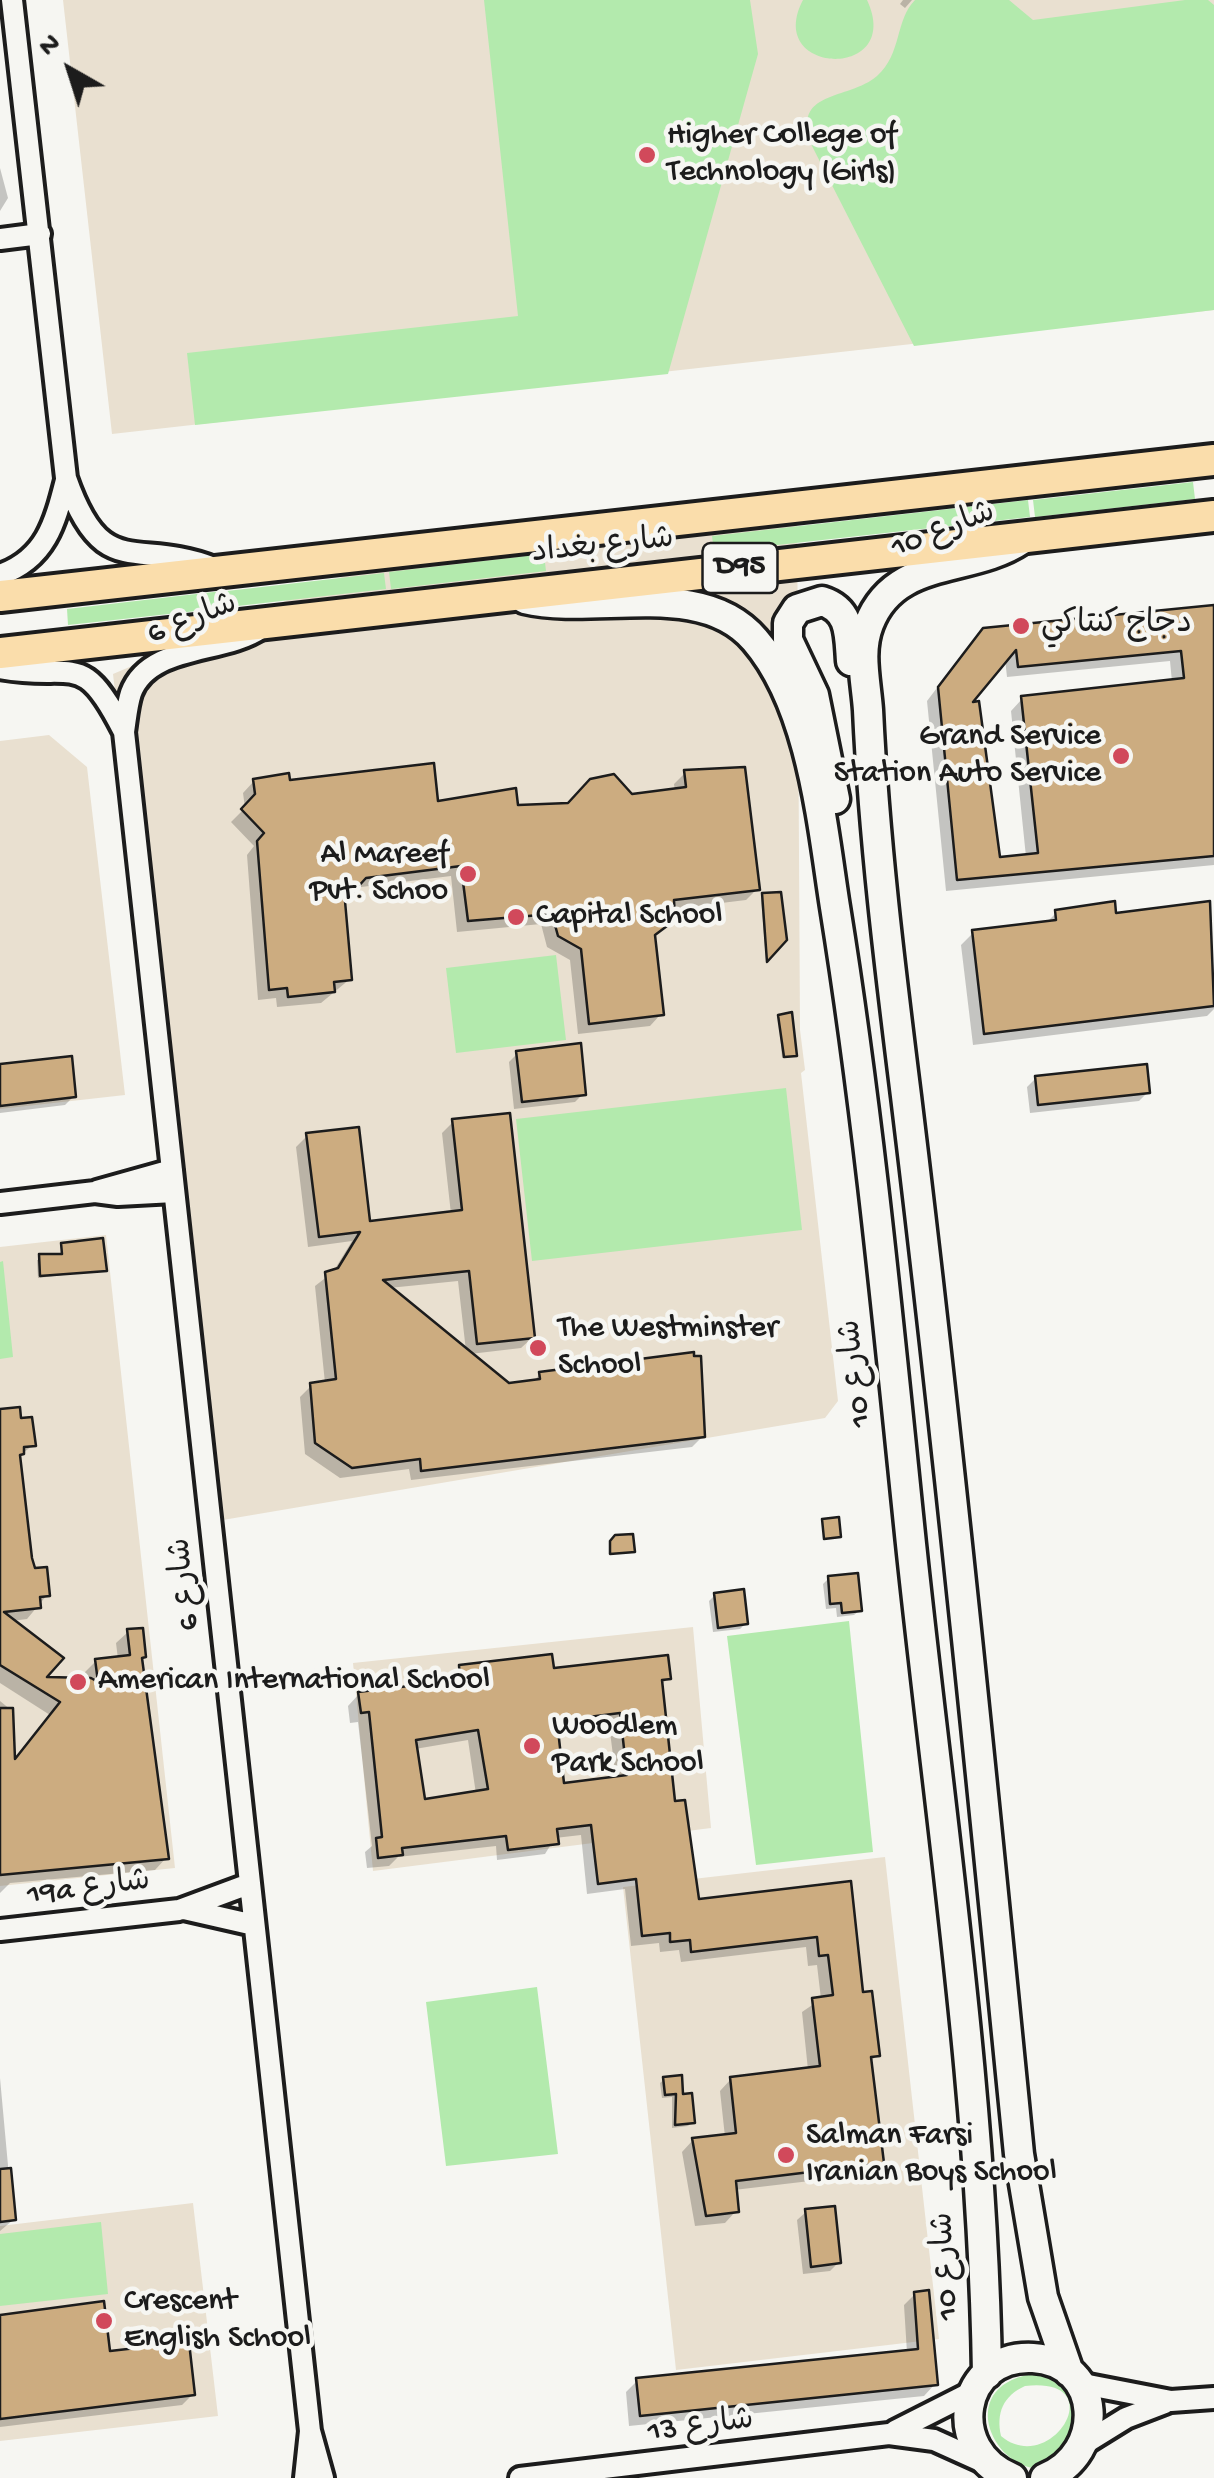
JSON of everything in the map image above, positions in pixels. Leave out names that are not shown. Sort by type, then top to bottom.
[{"type":"main road","name":"شارع بغداد","points":[[0,596],[1214,460]]},
{"type":"main road","name":"شارع بغداد","points":[[0,653],[1214,516]]},
{"type":"street","points":[[12,0],[66,478],[85,524],[114,550],[138,557],[184,558],[218,570]]},
{"type":"street","points":[[0,239],[40,234]]},
{"type":"street","points":[[0,575],[26,562],[44,544],[56,523],[66,478]]},
{"type":"street","name":"شارع 10","points":[[1026,536],[989,556],[920,573],[883,600],[864,642],[867,756],[922,1228],[1019,2154],[1043,2296],[1074,2377],[1088,2402],[1090,2423],[1067,2466]]},
{"type":"street","name":"شارع 10","points":[[504,594],[565,606],[692,606],[732,620],[754,638],[781,683],[804,745],[845,947],[976,2150],[980,2383],[967,2422],[976,2452],[999,2473]]},
{"type":"street","points":[[845,947],[845,900],[829,762],[814,695],[786,632],[792,615],[805,604],[831,604],[844,616],[867,756]]},
{"type":"street","name":"شارع 6","points":[[267,624],[240,640],[167,660],[147,670],[130,694],[124,732],[310,2430],[323,2478]]},
{"type":"street","name":"شارع 6","points":[[0,668],[65,671],[86,678],[109,698],[124,732]]},
{"type":"street","points":[[95,1192],[118,1181],[172,1170]]},
{"type":"street","points":[[0,1203],[95,1192],[174,1192]]},
{"type":"street","name":"19a شارع","points":[[0,1930],[184,1909],[249,1884]]},
{"type":"street","name":"19a شارع","points":[[184,1909],[254,1925]]},
{"type":"street","points":[[980,2383],[1022,2358],[1046,2360],[1074,2377],[1171,2401]]},
{"type":"street","name":"شارع 13","points":[[888,2434],[980,2383]]},
{"type":"street","points":[[1067,2466],[1126,2418],[1171,2401],[1214,2398]]},
{"type":"street","name":"شارع 6","points":[[305,2478],[310,2430]]},
{"type":"street","name":"شارع 13","points":[[520,2478],[888,2434],[934,2440],[999,2473]]},
{"type":"shaded area","name":"Higher College of Technology (Girls)","points":[[63,0],[1214,0],[1214,310],[112,434]]},
{"type":"shaded area","name":"Al Mareef Pvt. Schoo","points":[[797,501],[800,1030],[805,1070],[801,1073],[838,1401],[825,1418],[211,1522],[113,674],[417,545]]},
{"type":"shaded area","points":[[49,735],[87,767],[125,1095],[0,1109],[0,741]]},
{"type":"shaded area","name":"American International School","points":[[106,1235],[175,1868],[0,1886],[0,1247]]},
{"type":"shaded area","name":"Woodlem Park School","points":[[693,1627],[711,1828],[373,1871],[353,1663]]},
{"type":"shaded area","name":"Salman Farsi Iranian Boys School","points":[[885,1857],[939,2339],[676,2370],[623,1887]]},
{"type":"shaded area","name":"Crescent English School","points":[[193,2203],[218,2416],[0,2441],[0,2226]]},
{"type":"green space","points":[[484,0],[750,0],[758,54],[668,374],[195,425],[187,353],[518,316]]},
{"type":"green space","points":[[803,0],[867,0],[874,26],[867,45],[853,56],[834,59],[816,55],[801,43],[796,25]]},
{"type":"green space","points":[[915,0],[1009,0],[1033,20],[1185,0],[1208,0],[1214,5],[1214,310],[914,346],[812,146],[807,128],[815,105],[865,84],[885,67],[904,17]]},
{"type":"green space","points":[[1193,482],[1195,499],[1035,517],[1033,500]]},
{"type":"green space","points":[[1028,500],[1030,517],[714,552],[712,536]]},
{"type":"green space","points":[[544,554],[546,571],[391,589],[389,572]]},
{"type":"green space","points":[[384,573],[386,589],[229,607],[227,591]]},
{"type":"green space","points":[[222,591],[224,608],[68,625],[67,609]]},
{"type":"green space","points":[[556,955],[566,1040],[456,1053],[446,968]]},
{"type":"green space","points":[[786,1088],[802,1230],[532,1261],[516,1119]]},
{"type":"green space","points":[[3,1261],[13,1357],[0,1359],[0,1262]]},
{"type":"green space","points":[[849,1621],[873,1852],[756,1865],[727,1636]]},
{"type":"green space","points":[[537,1987],[558,2154],[446,2166],[426,2002]]},
{"type":"green space","points":[[101,2222],[108,2294],[0,2306],[0,2234]]},
{"type":"green space","points":[[1039,2373],[1069,2387],[1082,2433],[1048,2468],[1029,2467],[1012,2459],[998,2445],[990,2428],[988,2410],[995,2393],[1011,2380]],"holes":[[[1025,2386],[1052,2387],[1066,2396],[1070,2408],[1065,2423],[1054,2436],[1038,2444],[1020,2446],[1001,2436],[1001,2413],[1011,2395]]]},
{"type":"building","points":[[1214,605],[1214,856],[957,880],[938,687],[983,628]],"holes":[[[1016,650],[1018,667],[1181,651],[1184,678],[1021,696],[1038,853],[1000,857],[979,701],[973,702]]]},
{"type":"building","points":[[434,763],[438,801],[516,788],[518,805],[568,803],[590,779],[614,774],[632,794],[686,787],[684,770],[745,767],[760,890],[674,900],[675,920],[655,935],[664,1015],[589,1024],[581,949],[558,936],[552,914],[468,921],[461,866],[366,878],[345,901],[352,980],[334,982],[335,992],[288,997],[287,988],[269,990],[257,841],[264,833],[241,809],[255,794],[253,779],[289,773],[290,780]]},
{"type":"building","points":[[781,892],[787,940],[767,962],[762,893]]},
{"type":"building","points":[[1115,901],[1116,913],[1210,901],[1214,1006],[984,1034],[972,930],[1056,920],[1055,910]]},
{"type":"building","points":[[792,1012],[797,1056],[784,1057],[778,1015]]},
{"type":"building","points":[[581,1043],[586,1095],[522,1102],[516,1051]]},
{"type":"building","points":[[72,1056],[76,1097],[0,1106],[0,1064]]},
{"type":"building","points":[[1147,1064],[1150,1093],[1038,1105],[1035,1076]]},
{"type":"building","points":[[510,1113],[535,1338],[477,1344],[469,1271],[383,1280],[509,1383],[540,1379],[539,1372],[694,1352],[694,1356],[701,1356],[705,1437],[421,1471],[420,1459],[352,1468],[315,1443],[310,1383],[336,1379],[325,1272],[338,1268],[360,1232],[319,1237],[306,1133],[359,1127],[370,1221],[462,1210],[452,1119]]},
{"type":"building","points":[[103,1238],[107,1271],[40,1276],[39,1254],[62,1254],[61,1243]]},
{"type":"building","points":[[20,1407],[21,1418],[32,1417],[36,1446],[24,1447],[24,1454],[20,1455],[32,1558],[35,1568],[47,1567],[50,1596],[40,1597],[41,1608],[4,1612],[64,1658],[47,1677],[91,1678],[98,1682],[95,1659],[130,1655],[127,1629],[143,1628],[146,1657],[142,1658],[169,1859],[0,1875],[0,1708],[13,1708],[15,1759],[60,1702],[0,1665],[0,1409]]},
{"type":"building","points":[[839,1517],[841,1537],[824,1539],[822,1519]]},
{"type":"building","points":[[633,1534],[635,1552],[610,1554],[610,1541],[615,1535]]},
{"type":"building","points":[[858,1573],[862,1611],[842,1613],[841,1603],[830,1604],[828,1576]]},
{"type":"building","points":[[744,1589],[748,1624],[718,1628],[714,1593]]},
{"type":"building","points":[[552,1654],[554,1668],[668,1655],[671,1679],[662,1680],[675,1801],[685,1800],[699,1899],[851,1881],[863,1992],[872,1991],[880,2056],[871,2057],[884,2163],[736,2181],[739,2212],[706,2216],[692,2138],[736,2133],[730,2077],[820,2066],[812,1998],[833,1995],[828,1955],[819,1956],[817,1937],[691,1952],[690,1940],[670,1942],[670,1933],[642,1936],[636,1879],[598,1884],[591,1825],[557,1829],[559,1844],[508,1850],[506,1836],[402,1848],[403,1855],[378,1858],[376,1838],[382,1837],[369,1712],[361,1713],[358,1692],[460,1680],[459,1665]],"holes":[[[620,1713],[627,1775],[564,1783],[557,1721]],[[478,1730],[488,1789],[425,1799],[416,1740]]]},
{"type":"building","points":[[682,2075],[683,2094],[692,2093],[695,2123],[675,2125],[676,2094],[665,2095],[663,2077]]},
{"type":"building","points":[[11,2168],[16,2220],[0,2222],[0,2169]]},
{"type":"building","points":[[835,2206],[841,2263],[811,2267],[805,2209]]},
{"type":"building","points":[[929,2290],[938,2385],[640,2416],[636,2378],[918,2349],[914,2292]]},
{"type":"building","points":[[104,2301],[110,2351],[189,2342],[195,2395],[0,2419],[0,2315]]},
{"type":"place","name":"Higher College of Technology (Girls)","points":[[647,155]]},
{"type":"place","name":"دجاج كنتاكي","points":[[1021,626]]},
{"type":"place","name":"Grand Service Station Auto Service","points":[[1121,756]]},
{"type":"place","name":"Al Mareef Pvt. Schoo","points":[[468,874]]},
{"type":"place","name":"Capital School","points":[[516,917]]},
{"type":"place","name":"The Westminster School","points":[[538,1348]]},
{"type":"place","name":"American International School","points":[[78,1682]]},
{"type":"place","name":"Woodlem Park School","points":[[532,1746]]},
{"type":"place","name":"Salman Farsi Iranian Boys School","points":[[786,2155]]},
{"type":"place","name":"Crescent English School","points":[[104,2321]]}]
